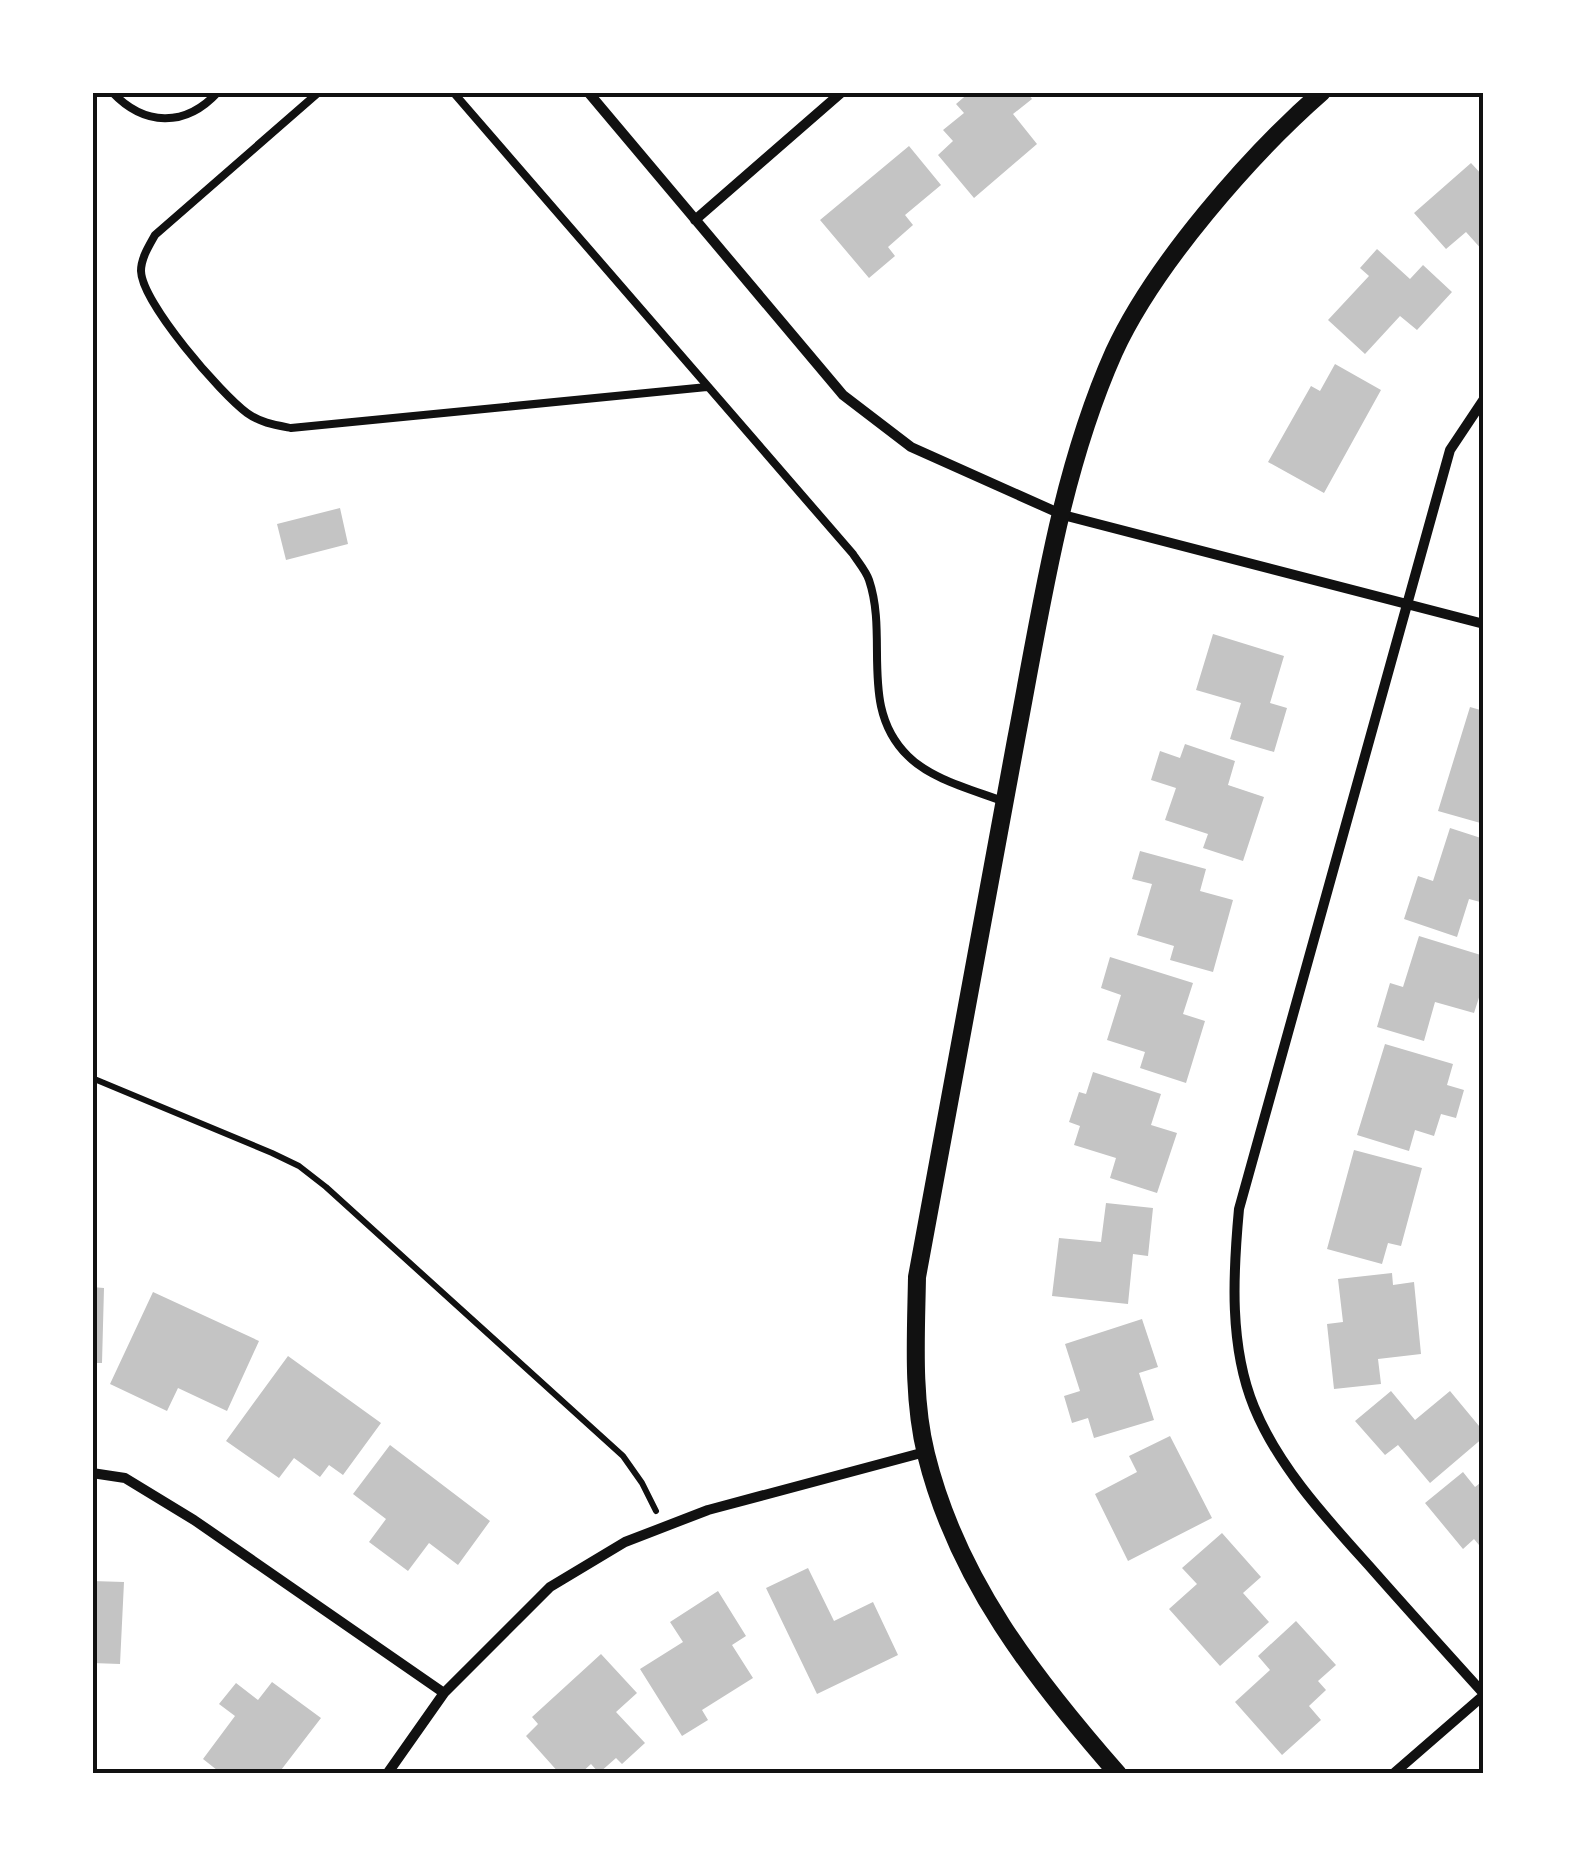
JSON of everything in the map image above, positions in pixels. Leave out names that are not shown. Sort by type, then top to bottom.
[{"type":"street","points":[[588,92],[843,394],[911,447],[1062,514],[1484,624]]},
{"type":"street","points":[[695,220],[842,92]]},
{"type":"street","points":[[1118,1774],[1019,1654],[980,1594],[951,1531],[926,1452],[916,1377],[917,1277],[1005,802],[1080,440],[1116,348],[1160,276],[1228,189],[1322,92]]},
{"type":"street","points":[[1393,1774],[1484,1694],[1333,1526],[1282,1461],[1253,1406],[1240,1348],[1233,1275],[1239,1210],[1450,450],[1484,399]]},
{"type":"street","points":[[387,1774],[444,1693],[550,1586],[625,1542],[708,1510],[926,1452]]},
{"type":"street","points":[[92,1473],[125,1478],[194,1520],[444,1693]]},
{"type":"lane","points":[[112,92],[134,113],[155,118],[184,117],[218,92]]},
{"type":"lane","points":[[318,92],[155,236],[145,252],[142,272],[155,309],[250,415],[291,428],[708,388]]},
{"type":"lane","points":[[452,92],[852,554],[868,578],[874,606],[877,696],[888,730],[908,758],[937,775],[1005,802]]},
{"type":"path","points":[[92,1078],[272,1153],[299,1166],[326,1187],[623,1456],[642,1482],[664,1527]]},
{"type":"building","points":[[970,92],[1027,92],[1032,99],[1013,114],[1037,144],[974,198],[938,155],[953,141],[943,130],[964,113],[956,104]]},
{"type":"building","points":[[909,146],[941,185],[905,215],[913,225],[888,247],[895,256],[869,278],[820,220]]},
{"type":"building","points":[[1471,163],[1484,177],[1484,252],[1466,232],[1446,249],[1414,213]]},
{"type":"building","points":[[1377,249],[1410,279],[1423,265],[1452,292],[1417,330],[1400,316],[1365,354],[1328,320],[1369,276],[1360,268]]},
{"type":"building","points":[[1335,364],[1381,390],[1324,493],[1268,462],[1311,386],[1320,391]]},
{"type":"building","points":[[340,508],[348,544],[286,560],[277,524]]},
{"type":"building","points":[[1213,634],[1284,656],[1270,703],[1287,708],[1274,752],[1230,739],[1241,703],[1196,690]]},
{"type":"building","points":[[1470,707],[1484,711],[1484,824],[1438,811]]},
{"type":"building","points":[[1185,744],[1235,761],[1228,785],[1264,797],[1243,861],[1203,848],[1208,834],[1165,820],[1176,788],[1151,780],[1160,751],[1180,758]]},
{"type":"building","points":[[1450,828],[1484,839],[1484,903],[1469,899],[1457,937],[1404,919],[1418,876],[1433,881]]},
{"type":"building","points":[[1140,851],[1206,869],[1200,891],[1233,900],[1213,972],[1170,960],[1174,946],[1137,935],[1152,884],[1132,879]]},
{"type":"building","points":[[1419,936],[1484,956],[1484,982],[1474,1013],[1435,1002],[1424,1041],[1377,1027],[1390,983],[1403,987]]},
{"type":"building","points":[[1110,957],[1193,983],[1183,1014],[1205,1021],[1186,1083],[1140,1068],[1145,1052],[1107,1040],[1121,995],[1101,988]]},
{"type":"building","points":[[1385,1044],[1453,1064],[1447,1085],[1464,1090],[1456,1118],[1441,1114],[1434,1136],[1415,1130],[1409,1151],[1357,1135]]},
{"type":"building","points":[[1093,1072],[1161,1094],[1151,1125],[1177,1133],[1157,1193],[1110,1178],[1116,1158],[1074,1145],[1080,1126],[1069,1122],[1079,1092],[1086,1094]]},
{"type":"building","points":[[1354,1150],[1422,1168],[1401,1246],[1388,1243],[1382,1264],[1327,1249]]},
{"type":"building","points":[[1106,1203],[1153,1208],[1148,1256],[1133,1254],[1128,1304],[1052,1296],[1059,1238],[1101,1242]]},
{"type":"building","points":[[1392,1273],[1393,1285],[1414,1282],[1421,1354],[1378,1359],[1381,1384],[1334,1389],[1327,1324],[1343,1322],[1338,1279]]},
{"type":"building","points":[[92,1287],[104,1288],[102,1363],[92,1363]]},
{"type":"building","points":[[153,1292],[259,1341],[227,1411],[178,1388],[167,1411],[110,1384]]},
{"type":"building","points":[[1142,1319],[1158,1367],[1139,1373],[1154,1420],[1094,1438],[1088,1418],[1072,1423],[1064,1396],[1080,1391],[1065,1344]]},
{"type":"building","points":[[288,1356],[381,1423],[343,1475],[329,1465],[320,1477],[294,1458],[279,1478],[226,1441]]},
{"type":"building","points":[[1391,1391],[1415,1420],[1450,1391],[1484,1437],[1430,1483],[1398,1445],[1385,1455],[1355,1421]]},
{"type":"building","points":[[1170,1436],[1212,1518],[1128,1561],[1095,1494],[1137,1472],[1129,1456]]},
{"type":"building","points":[[390,1445],[490,1521],[458,1565],[429,1543],[408,1571],[369,1542],[386,1519],[353,1494]]},
{"type":"building","points":[[1463,1472],[1475,1487],[1484,1480],[1484,1551],[1474,1539],[1463,1549],[1425,1503]]},
{"type":"building","points":[[1222,1533],[1261,1577],[1243,1593],[1269,1622],[1220,1666],[1169,1609],[1197,1584],[1182,1568]]},
{"type":"building","points":[[808,1568],[834,1621],[873,1602],[898,1655],[817,1694],[766,1588]]},
{"type":"building","points":[[92,1581],[124,1582],[120,1664],[92,1663]]},
{"type":"building","points":[[718,1591],[746,1636],[732,1645],[753,1678],[702,1710],[708,1720],[682,1736],[640,1669],[683,1642],[670,1622]]},
{"type":"building","points":[[1296,1621],[1336,1665],[1318,1681],[1326,1690],[1309,1706],[1321,1720],[1282,1755],[1235,1702],[1270,1670],[1258,1656]]},
{"type":"building","points":[[601,1654],[637,1693],[616,1712],[645,1743],[622,1764],[616,1758],[599,1773],[591,1764],[580,1774],[560,1774],[526,1736],[538,1724],[532,1717]]},
{"type":"building","points":[[272,1682],[321,1718],[278,1774],[222,1774],[203,1759],[235,1716],[219,1704],[236,1683],[258,1700]]}]
